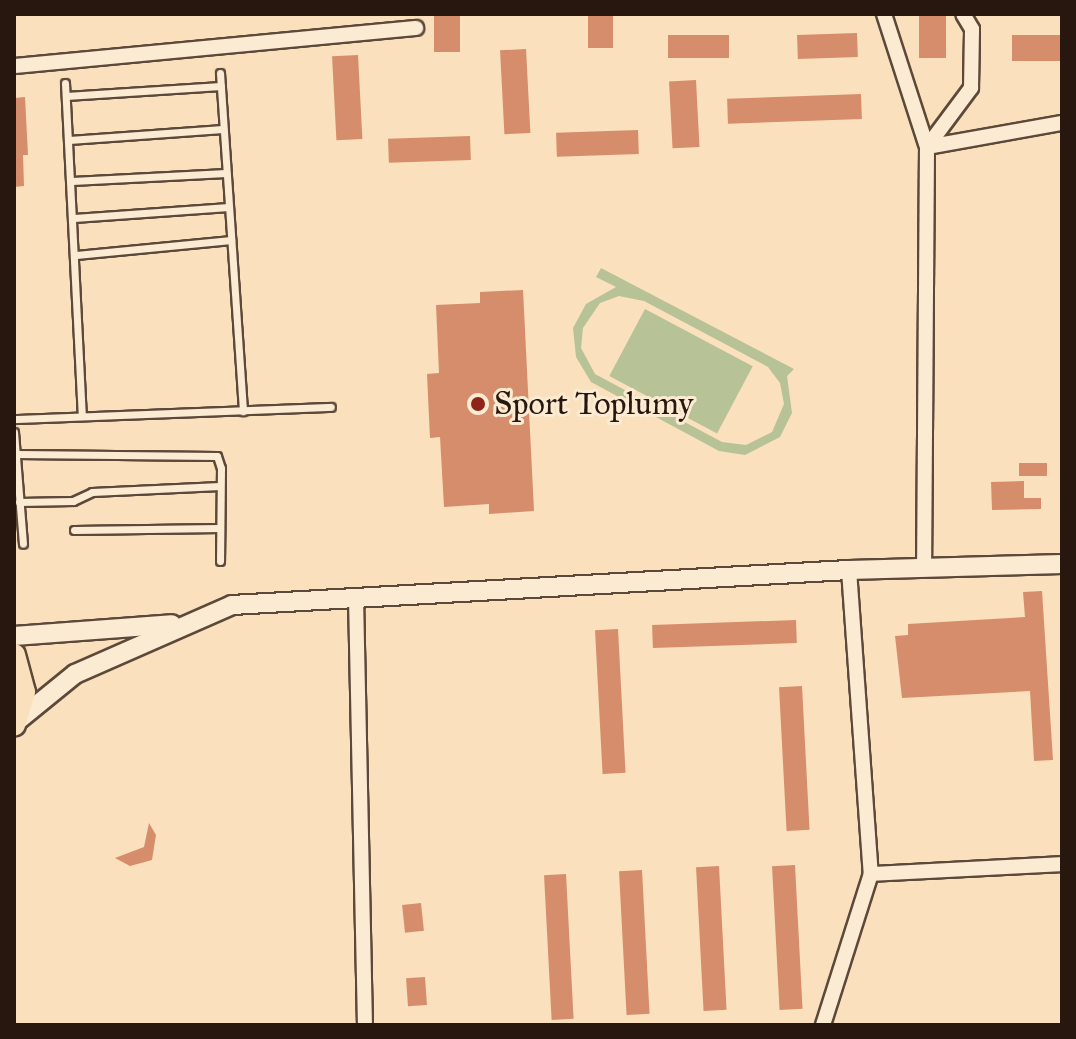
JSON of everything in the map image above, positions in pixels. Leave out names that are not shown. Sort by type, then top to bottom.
[{"type":"highway","points":[[14,655],[24,692],[15,724]]},
{"type":"street","points":[[884,14],[927,147],[924,567]]},
{"type":"street","points":[[927,147],[971,88],[972,29],[963,14]]},
{"type":"street","points":[[14,66],[416,28]]},
{"type":"street","points":[[927,147],[1062,123]]},
{"type":"street","points":[[15,724],[75,674],[232,605],[849,570],[1062,564]]},
{"type":"street","points":[[823,1025],[871,874],[849,570]]},
{"type":"street","points":[[356,597],[365,1025]]},
{"type":"street","points":[[14,636],[187,623]]},
{"type":"street","points":[[871,874],[1062,864]]},
{"type":"lane","points":[[220,73],[243,411]]},
{"type":"lane","points":[[65,83],[82,416]]},
{"type":"lane","points":[[66,96],[221,86]]},
{"type":"lane","points":[[69,140],[223,129]]},
{"type":"lane","points":[[72,181],[226,173]]},
{"type":"lane","points":[[74,218],[229,207]]},
{"type":"lane","points":[[76,255],[231,240]]},
{"type":"lane","points":[[14,419],[331,407]]},
{"type":"lane","points":[[14,432],[23,544]]},
{"type":"lane","points":[[16,454],[203,452],[217,456],[220,561]]},
{"type":"lane","points":[[19,502],[73,501],[92,492],[220,486]]},
{"type":"lane","points":[[74,530],[220,528]]},
{"type":"green space","points":[[601,268],[794,369],[787,376],[792,413],[780,437],[745,455],[719,451],[591,382],[576,357],[573,328],[586,304],[616,287],[596,277]],"holes":[[[619,296],[644,301],[768,367],[780,383],[784,404],[772,432],[746,445],[722,442],[595,374],[581,348],[583,328],[600,303]]]},
{"type":"green space","points":[[645,309],[753,366],[717,433],[609,376]]},
{"type":"building","points":[[434,14],[460,14],[460,52],[434,52]]},
{"type":"building","points":[[588,14],[613,14],[613,48],[588,48]]},
{"type":"building","points":[[919,14],[946,14],[946,58],[919,58]]},
{"type":"building","points":[[857,33],[858,57],[798,59],[797,35]]},
{"type":"building","points":[[668,35],[729,35],[729,58],[668,58]]},
{"type":"building","points":[[1012,35],[1062,35],[1062,61],[1012,61]]},
{"type":"building","points":[[526,49],[530,133],[504,134],[500,50]]},
{"type":"building","points":[[358,55],[362,139],[336,140],[332,56]]},
{"type":"building","points":[[696,80],[700,147],[673,148],[669,81]]},
{"type":"building","points":[[861,94],[862,119],[728,124],[727,99]]},
{"type":"building","points":[[25,97],[28,155],[23,155],[24,186],[14,187],[14,98]]},
{"type":"building","points":[[638,130],[639,154],[557,157],[556,133]]},
{"type":"building","points":[[470,136],[471,160],[389,163],[388,139]]},
{"type":"building","name":"Sport Toplumy","points":[[523,290],[534,511],[489,514],[489,504],[444,507],[440,437],[430,438],[427,374],[439,373],[436,305],[480,303],[480,292]]},
{"type":"building","points":[[1019,463],[1047,463],[1047,476],[1019,476]]},
{"type":"building","points":[[1024,481],[1024,498],[1041,498],[1041,509],[992,510],[991,482]]},
{"type":"building","points":[[1042,591],[1053,760],[1034,761],[1030,691],[902,698],[895,636],[908,635],[908,624],[1025,617],[1023,592]]},
{"type":"building","points":[[796,620],[797,643],[653,648],[652,625]]},
{"type":"building","points":[[618,629],[626,773],[603,774],[595,630]]},
{"type":"building","points":[[802,686],[810,830],[787,831],[779,687]]},
{"type":"building","points":[[149,823],[156,835],[152,860],[130,866],[115,858],[144,847]]},
{"type":"building","points":[[795,865],[803,1009],[780,1010],[772,866]]},
{"type":"building","points":[[719,866],[727,1010],[704,1011],[696,867]]},
{"type":"building","points":[[642,870],[650,1014],[627,1015],[619,871]]},
{"type":"building","points":[[566,874],[574,1019],[552,1020],[544,875]]},
{"type":"building","points":[[421,903],[424,931],[405,933],[402,905]]},
{"type":"building","points":[[425,977],[427,1005],[408,1006],[406,978]]},
{"type":"place","name":"Sport Toplumy","points":[[478,404]]}]
